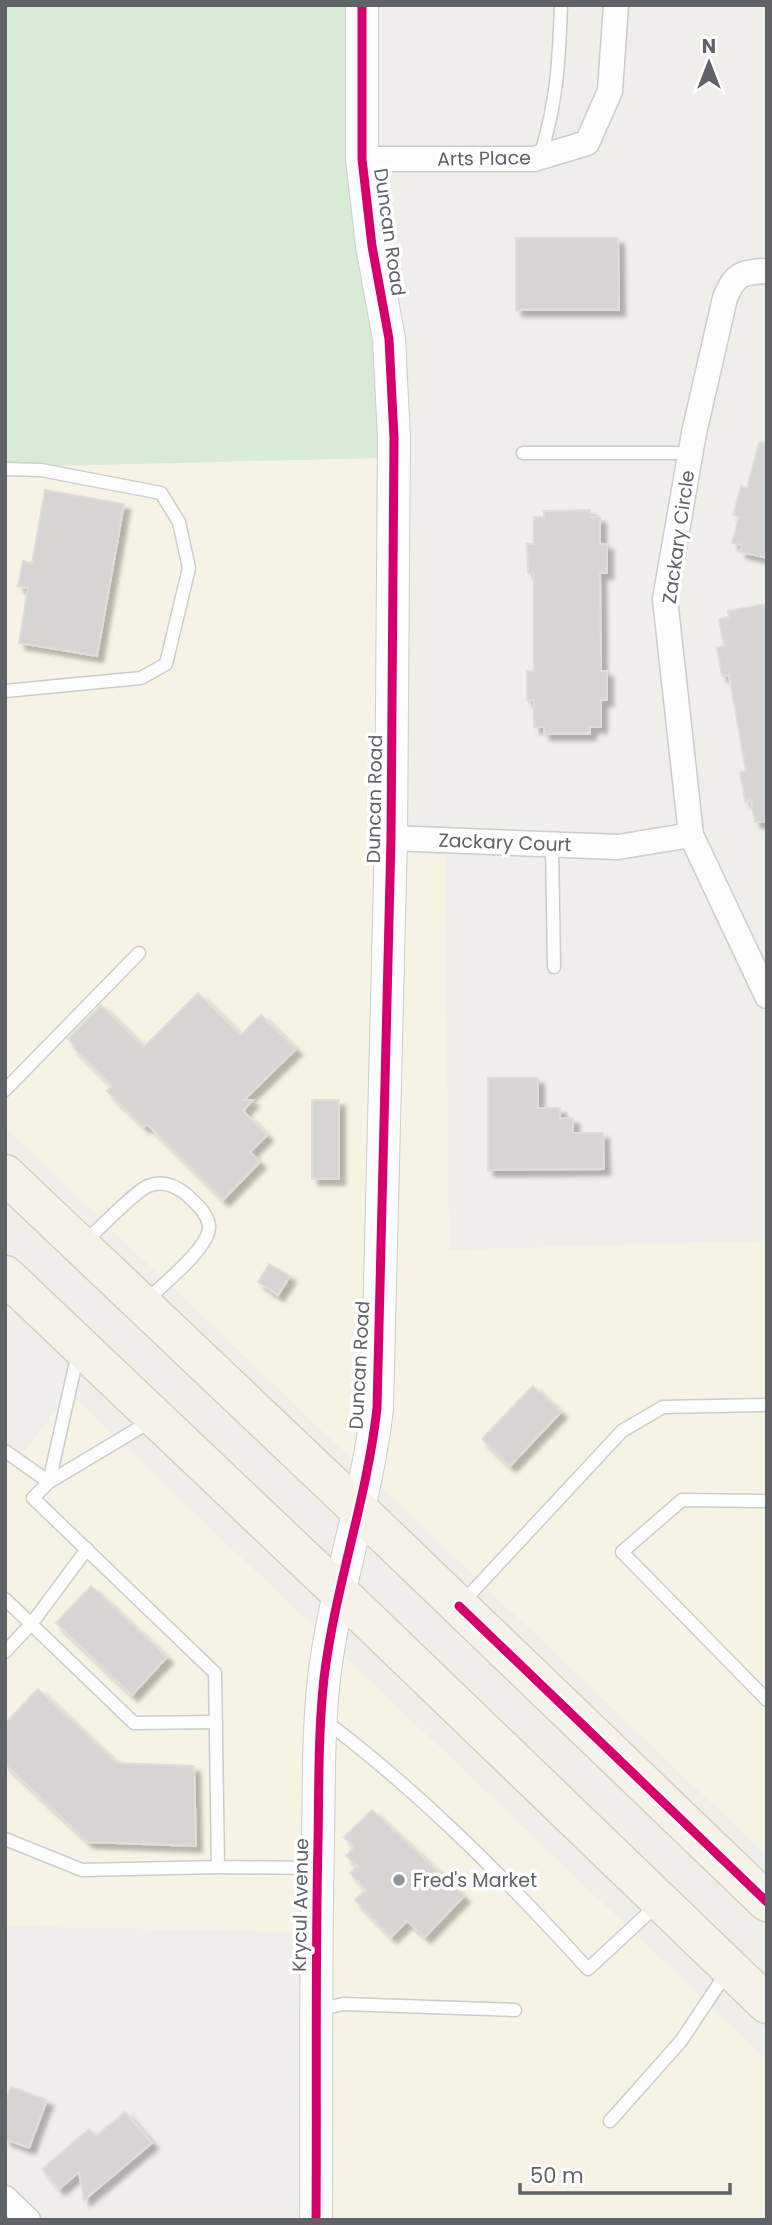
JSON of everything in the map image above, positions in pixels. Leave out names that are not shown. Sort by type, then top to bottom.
[{"type":"main road","points":[[5,1174],[763,1891]]},
{"type":"main road","points":[[5,1275],[767,2004]]},
{"type":"street","name":"Duncan Road","points":[[339,1592],[359,1510],[374,1431],[379,1360],[391,838],[394,438],[389,339],[366,208],[362,159],[362,5]]},
{"type":"street","name":"Arts Place","points":[[362,159],[534,159],[587,143],[610,91],[616,5]]},
{"type":"street","name":"Zackary Circle","points":[[767,271],[747,272],[733,279],[725,298],[690,453],[666,599],[691,835],[767,996]]},
{"type":"street","name":"Zackary Court","points":[[391,838],[618,847],[691,835]]},
{"type":"street","name":"Krycul Avenue","points":[[317,2220],[321,1717],[324,1677],[339,1592]]},
{"type":"street","points":[[5,2198],[27,2220]]},
{"type":"lane","points":[[540,157],[551,121],[558,79],[561,5]]},
{"type":"lane","points":[[523,453],[690,453]]},
{"type":"lane","points":[[5,469],[41,470],[161,493],[179,522],[189,568],[166,664],[141,678],[5,691]]},
{"type":"lane","points":[[552,844],[554,967]]},
{"type":"lane","points":[[5,1090],[139,953]]},
{"type":"lane","points":[[81,1246],[144,1187],[157,1183],[171,1185],[183,1192],[203,1210],[209,1223],[209,1233],[202,1246],[143,1305]]},
{"type":"lane","points":[[49,1482],[80,1346]]},
{"type":"lane","points":[[459,1606],[622,1432],[663,1407],[767,1405]]},
{"type":"lane","points":[[156,1418],[49,1482],[33,1498],[215,1673],[218,1867]]},
{"type":"lane","points":[[5,1451],[49,1482]]},
{"type":"lane","points":[[767,1501],[682,1500],[622,1552],[767,1700]]},
{"type":"lane","points":[[5,1652],[32,1623],[87,1549]]},
{"type":"lane","points":[[5,1599],[134,1723],[216,1722]]},
{"type":"lane","points":[[321,1717],[377,1759],[515,1890],[588,1969],[660,1903]]},
{"type":"lane","points":[[5,1839],[82,1870],[318,1868]]},
{"type":"lane","points":[[610,2121],[681,2041],[729,1968]]},
{"type":"lane","points":[[317,2010],[342,2004],[515,2010]]},
{"type":"shaded area","points":[[379,458],[377,837],[362,1406],[354,1461],[5,1127],[5,467]]},
{"type":"shaded area","points":[[406,854],[445,856],[449,1250],[767,1241],[767,1856],[379,1485],[387,1449],[394,1377]]},
{"type":"shaded area","points":[[70,1394],[318,1631],[303,1932],[5,1926],[5,1461],[19,1457]]},
{"type":"shaded area","points":[[343,1655],[767,2060],[767,2220],[332,2220],[332,1869],[336,1718]]},
{"type":"green space","points":[[5,5],[347,5],[348,159],[352,210],[375,341],[379,458],[5,467]]},
{"type":"building","points":[[516,238],[618,238],[619,310],[516,310]]},
{"type":"building","points":[[759,442],[767,443],[767,558],[740,552],[742,545],[732,543],[739,517],[733,515],[741,486],[747,488]]},
{"type":"building","points":[[45,490],[124,504],[97,656],[19,643],[28,588],[18,586],[23,561],[32,563]]},
{"type":"building","points":[[590,510],[590,517],[600,517],[600,544],[607,544],[607,573],[600,573],[601,671],[607,671],[607,700],[601,700],[601,727],[590,727],[590,734],[544,734],[544,727],[534,727],[534,700],[527,700],[527,671],[534,671],[534,573],[528,573],[527,544],[534,544],[534,517],[544,517],[544,511]]},
{"type":"building","points":[[767,604],[767,821],[755,822],[751,800],[745,801],[740,772],[746,771],[729,675],[722,676],[717,647],[724,646],[719,619],[729,617],[728,611]]},
{"type":"building","points":[[198,993],[241,1035],[261,1015],[296,1049],[244,1100],[253,1100],[243,1111],[267,1135],[250,1152],[260,1162],[223,1200],[147,1124],[144,1127],[107,1091],[112,1086],[68,1039],[101,1005],[144,1047]]},
{"type":"building","points":[[488,1078],[538,1078],[538,1108],[560,1108],[560,1118],[573,1118],[573,1133],[603,1133],[604,1169],[488,1170]]},
{"type":"building","points":[[312,1100],[339,1100],[339,1179],[312,1179]]},
{"type":"building","points":[[269,1264],[290,1276],[278,1295],[258,1282]]},
{"type":"building","points":[[533,1386],[561,1412],[510,1466],[482,1439]]},
{"type":"building","points":[[91,1586],[167,1657],[132,1695],[56,1623]]},
{"type":"building","points":[[38,1689],[117,1763],[194,1766],[196,1846],[88,1842],[5,1764],[5,1724]]},
{"type":"building","points":[[372,1810],[464,1896],[425,1937],[407,1921],[391,1937],[355,1900],[366,1890],[350,1873],[358,1866],[346,1856],[354,1847],[344,1837]]},
{"type":"building","points":[[11,2087],[47,2100],[29,2148],[5,2139],[5,2104]]},
{"type":"building","points":[[125,2112],[152,2143],[84,2200],[79,2172],[59,2189],[42,2169],[89,2129],[96,2136]]},
{"type":"cycle path","points":[[316,2220],[321,1719],[329,1644],[366,1476],[377,1408],[391,838],[394,438],[389,339],[372,246],[362,159],[362,5]]},
{"type":"cycle path","points":[[459,1606],[767,1902]]},
{"type":"place","name":"Fred's Market","points":[[399,1880]]}]
